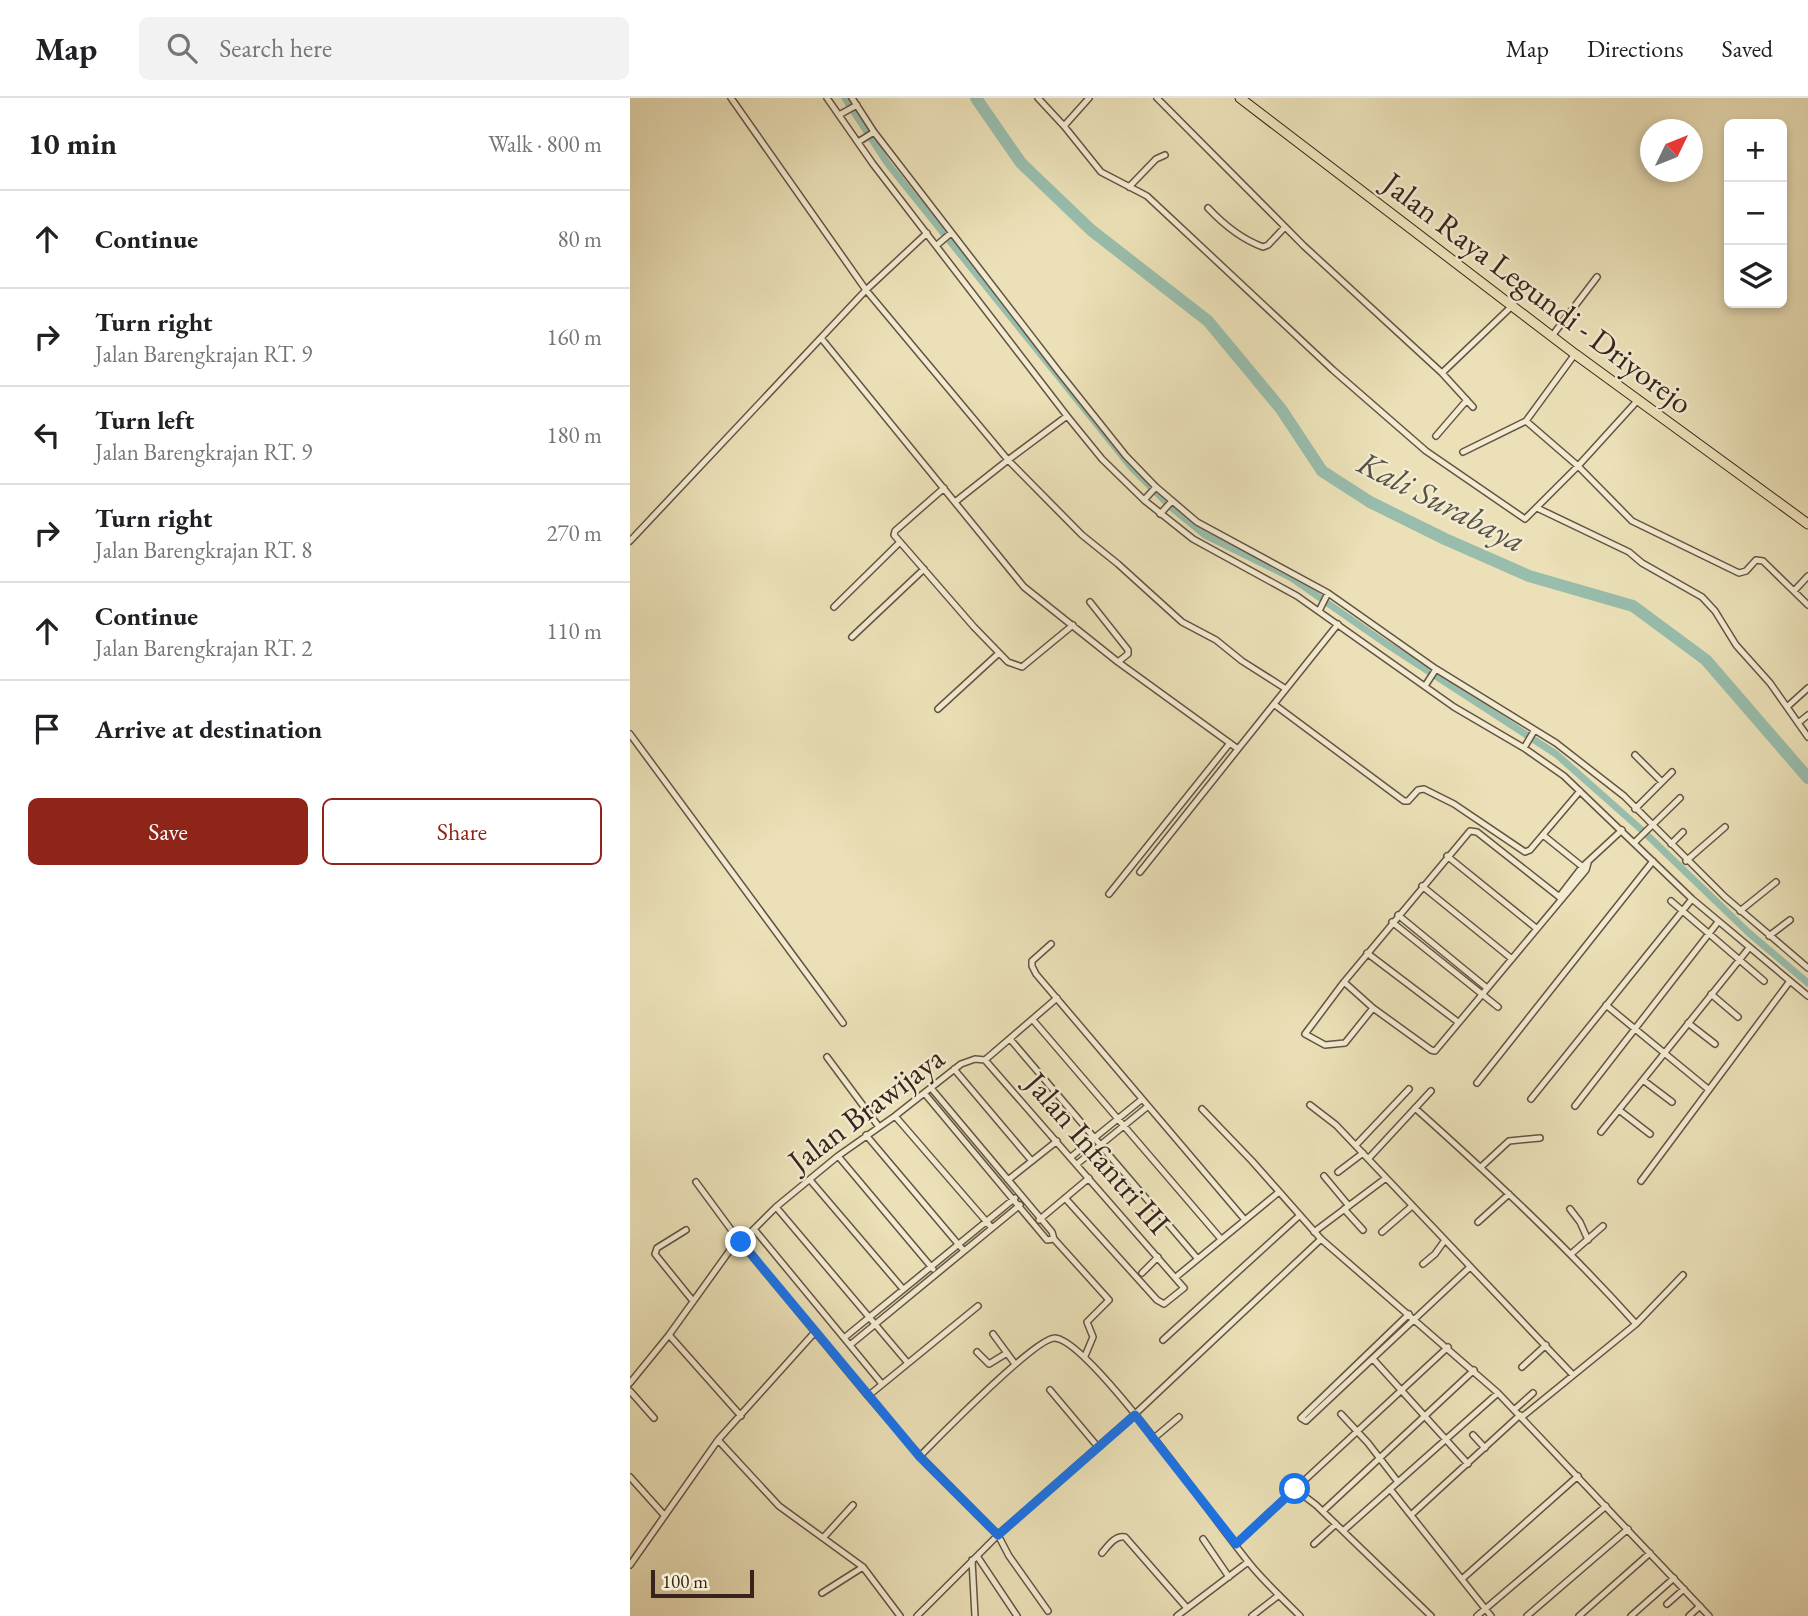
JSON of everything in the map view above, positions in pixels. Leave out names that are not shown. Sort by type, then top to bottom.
[{"type":"main road","name":"Jalan Raya Legundi - Driyorejo","points":[[1240,98],[1575,354],[1808,524]]},
{"type":"street","points":[[731,98],[866,290],[1008,460],[1082,535],[1182,622],[1216,640],[1242,661],[1286,689]]},
{"type":"street","points":[[827,98],[1067,416],[1102,458],[1145,499],[1193,539],[1321,608],[1338,624],[1427,683],[1454,706],[1525,746],[1564,776],[1638,843],[1653,861],[1718,922],[1808,996]]},
{"type":"street","points":[[852,98],[873,133],[950,234],[1126,456],[1155,488],[1210,529],[1328,595],[1436,670],[1576,757],[1635,809],[1740,911],[1808,968]]},
{"type":"street","points":[[1038,98],[1101,172],[1147,196],[1333,370],[1426,451],[1525,519],[1639,400]]},
{"type":"street","points":[[1064,126],[1089,98]]},
{"type":"street","points":[[1157,98],[1285,227],[1442,373],[1473,407]]},
{"type":"street","points":[[841,114],[856,106]]},
{"type":"street","points":[[860,141],[873,133]]},
{"type":"street","points":[[1129,187],[1156,159],[1165,155]]},
{"type":"street","points":[[1208,208],[1238,235],[1264,247],[1285,227]]},
{"type":"street","points":[[630,541],[866,290],[927,233]]},
{"type":"street","points":[[939,244],[950,234]]},
{"type":"street","points":[[1552,336],[1597,277]]},
{"type":"street","points":[[1442,373],[1512,306]]},
{"type":"street","points":[[821,338],[942,490],[1024,587],[1071,627],[1238,749]]},
{"type":"street","points":[[1462,452],[1526,421],[1575,354]]},
{"type":"street","points":[[1436,436],[1466,400]]},
{"type":"street","points":[[954,502],[1067,416]]},
{"type":"street","points":[[1526,421],[1578,466],[1632,521],[1739,573],[1746,571],[1756,560],[1763,561],[1808,605]]},
{"type":"street","points":[[1145,499],[1155,488]]},
{"type":"street","points":[[942,490],[895,531],[894,535],[999,653],[1011,664],[1023,667],[1071,627]]},
{"type":"street","points":[[1162,512],[1171,502]]},
{"type":"street","points":[[1537,508],[1629,552],[1642,563],[1702,597],[1715,611],[1736,645],[1770,683],[1808,737]]},
{"type":"street","points":[[834,607],[900,542]]},
{"type":"street","points":[[852,637],[924,569]]},
{"type":"street","points":[[1794,591],[1808,576]]},
{"type":"street","points":[[1321,608],[1328,595]]},
{"type":"street","points":[[1090,602],[1128,650],[1128,654],[1118,662]]},
{"type":"street","points":[[1140,872],[1338,624]]},
{"type":"street","points":[[938,709],[999,653]]},
{"type":"street","points":[[1427,683],[1436,670]]},
{"type":"street","points":[[1787,707],[1808,688]]},
{"type":"street","points":[[1275,705],[1405,801],[1418,790],[1424,789],[1454,804],[1525,852],[1530,850],[1580,791]]},
{"type":"street","points":[[1798,723],[1808,715]]},
{"type":"street","points":[[1525,746],[1534,732]]},
{"type":"street","points":[[630,734],[843,1023]]},
{"type":"street","points":[[1109,894],[1230,743]]},
{"type":"street","points":[[1635,755],[1662,782]]},
{"type":"street","points":[[1635,809],[1672,772]]},
{"type":"street","points":[[1638,843],[1680,798]]},
{"type":"street","points":[[1686,861],[1725,827]]},
{"type":"street","points":[[1373,1008],[1345,1043],[1325,1045],[1306,1036],[1305,1031],[1367,953],[1447,856],[1472,830],[1560,898]]},
{"type":"street","points":[[1344,982],[1373,1008],[1433,1051],[1512,959],[1585,867],[1622,830]]},
{"type":"street","points":[[1671,844],[1683,832]]},
{"type":"street","points":[[1543,835],[1585,867]]},
{"type":"street","points":[[1447,856],[1536,928]]},
{"type":"street","points":[[1477,1083],[1653,861]]},
{"type":"street","points":[[1740,911],[1776,882]]},
{"type":"street","points":[[1422,886],[1512,959]]},
{"type":"street","points":[[1531,1099],[1692,898]]},
{"type":"street","points":[[1671,901],[1764,981]]},
{"type":"street","points":[[1398,915],[1487,988]]},
{"type":"street","points":[[1769,936],[1790,920]]},
{"type":"street","points":[[1392,922],[1498,1007]]},
{"type":"street","points":[[1575,1107],[1718,922]]},
{"type":"street","points":[[1051,944],[1034,959],[1032,967],[1147,1107],[1245,1220]]},
{"type":"street","points":[[1601,1132],[1749,948]]},
{"type":"street","points":[[1367,953],[1458,1022]]},
{"type":"street","points":[[1641,1181],[1790,981]]},
{"type":"street","points":[[1711,994],[1738,1017]]},
{"type":"street","name":"Jalan Brawijaya","points":[[630,1383],[740,1241],[776,1208],[838,1156],[925,1094],[954,1069],[968,1061],[985,1060],[1057,998]]},
{"type":"street","points":[[1606,1006],[1708,1089]]},
{"type":"street","points":[[1033,1020],[1221,1239]]},
{"type":"street","points":[[1688,1023],[1715,1044]]},
{"type":"street","points":[[1010,1039],[1197,1258]]},
{"type":"street","points":[[827,1058],[879,1127]]},
{"type":"street","name":"Jalan Infantri III","points":[[985,1060],[1176,1277]]},
{"type":"street","points":[[954,1069],[1031,1160]]},
{"type":"street","points":[[1643,1080],[1671,1102]]},
{"type":"street","points":[[932,1088],[1041,1218],[1054,1239],[1109,1300],[1087,1322],[1093,1337],[1085,1356]]},
{"type":"street","points":[[1356,1145],[1409,1089]]},
{"type":"street","points":[[1368,1158],[1431,1091]]},
{"type":"street","points":[[925,1094],[1047,1240],[1054,1239]]},
{"type":"street","points":[[1071,1157],[1142,1100]]},
{"type":"street","points":[[1396,1104],[1408,1116]]},
{"type":"street","points":[[1310,1105],[1329,1118],[1356,1145],[1573,1375]]},
{"type":"street","points":[[1077,1164],[1147,1107]]},
{"type":"street","points":[[1415,1108],[1571,1254],[1636,1324]]},
{"type":"street","points":[[1202,1109],[1321,1240],[1499,1393],[1709,1616]]},
{"type":"street","points":[[1619,1110],[1650,1134]]},
{"type":"street","points":[[895,1116],[992,1228]]},
{"type":"street","points":[[866,1135],[964,1251]]},
{"type":"street","points":[[1481,1167],[1509,1140],[1540,1138]]},
{"type":"street","points":[[1008,1180],[1057,1141]]},
{"type":"street","points":[[1338,1172],[1363,1153]]},
{"type":"street","points":[[838,1156],[937,1274]]},
{"type":"street","points":[[1324,1176],[1363,1230]]},
{"type":"street","points":[[1034,1224],[1089,1178]]},
{"type":"street","points":[[1314,1232],[1386,1178]]},
{"type":"street","points":[[810,1180],[909,1296]]},
{"type":"street","points":[[696,1182],[740,1241],[920,1457],[998,1535],[1009,1556],[1048,1611]]},
{"type":"street","points":[[1065,1198],[1162,1304],[1184,1288],[1176,1277],[1279,1192]]},
{"type":"street","points":[[844,1338],[1020,1194]]},
{"type":"street","points":[[1478,1222],[1509,1194]]},
{"type":"street","points":[[850,1345],[1026,1200]]},
{"type":"street","points":[[1382,1232],[1412,1206]]},
{"type":"street","points":[[776,1208],[908,1362]]},
{"type":"street","points":[[1570,1209],[1580,1222],[1588,1240]]},
{"type":"street","points":[[1163,1340],[1300,1216]]},
{"type":"street","points":[[1571,1254],[1603,1226]]},
{"type":"street","points":[[754,1229],[882,1384]]},
{"type":"street","points":[[685,1230],[657,1248],[655,1254],[693,1301]]},
{"type":"street","points":[[917,1616],[998,1535],[1135,1415],[1321,1240]]},
{"type":"street","points":[[1423,1264],[1445,1240]]},
{"type":"street","points":[[1142,1273],[1158,1256]]},
{"type":"street","points":[[1409,1314],[1356,1369],[1306,1421],[1301,1418],[1356,1369],[1373,1359],[1470,1267]]},
{"type":"street","points":[[1411,1515],[1521,1416],[1636,1324],[1683,1275]]},
{"type":"street","points":[[868,1396],[978,1306]]},
{"type":"street","points":[[630,1565],[718,1440],[815,1332]]},
{"type":"street","points":[[993,1334],[1015,1364]]},
{"type":"street","points":[[669,1335],[741,1416]]},
{"type":"street","points":[[920,1457],[977,1398],[1015,1364],[1052,1338],[1059,1339],[1085,1356],[1135,1415],[1248,1562],[1300,1616]]},
{"type":"street","points":[[1522,1367],[1546,1345]]},
{"type":"street","points":[[1236,1544],[1448,1347]]},
{"type":"street","points":[[977,1352],[989,1364],[1007,1353]]},
{"type":"street","points":[[1373,1359],[1468,1464]]},
{"type":"street","points":[[1323,1511],[1474,1370]]},
{"type":"street","points":[[1050,1390],[1098,1447]]},
{"type":"street","points":[[630,1391],[654,1418]]},
{"type":"street","points":[[1343,1531],[1499,1393]]},
{"type":"street","points":[[1514,1410],[1533,1393]]},
{"type":"street","points":[[1342,1414],[1398,1482]]},
{"type":"street","points":[[1153,1439],[1179,1417]]},
{"type":"street","points":[[1473,1435],[1485,1448]]},
{"type":"street","points":[[718,1440],[779,1506],[863,1567],[900,1616]]},
{"type":"street","points":[[630,1476],[664,1515]]},
{"type":"street","points":[[1462,1579],[1578,1476]]},
{"type":"street","points":[[1295,1489],[1323,1511],[1431,1616]]},
{"type":"street","points":[[1390,1489],[1491,1616]]},
{"type":"street","points":[[823,1538],[853,1505]]},
{"type":"street","points":[[1477,1616],[1606,1506]]},
{"type":"street","points":[[1314,1544],[1336,1524]]},
{"type":"street","points":[[1527,1616],[1628,1529]]},
{"type":"street","points":[[1102,1553],[1115,1539],[1125,1537],[1187,1608]]},
{"type":"street","points":[[1203,1539],[1229,1577]]},
{"type":"street","points":[[1579,1616],[1650,1553]]},
{"type":"street","points":[[974,1558],[975,1616]]},
{"type":"street","points":[[974,1558],[1017,1616]]},
{"type":"street","points":[[1177,1616],[1248,1562]]},
{"type":"street","points":[[822,1593],[863,1567]]},
{"type":"street","points":[[1631,1616],[1674,1578]]},
{"type":"street","points":[[1667,1604],[1684,1589]]},
{"type":"street","points":[[1252,1616],[1279,1595]]},
{"type":"street","points":[[1689,1616],[1700,1606]]},
{"type":"waterway","points":[[845,98],[888,164],[1132,468],[1171,507],[1205,535],[1290,577],[1385,643],[1556,754],[1644,832],[1749,933],[1808,983]]},
{"type":"waterway","name":"Kali Surabaya","points":[[976,98],[1021,163],[1091,230],[1208,321],[1281,409],[1322,471],[1370,502],[1529,576],[1633,606],[1706,660],[1808,778]]},
{"type":"route","points":[[741,1242],[920,1457],[998,1535],[1135,1415],[1236,1544],[1295,1489]]}]
